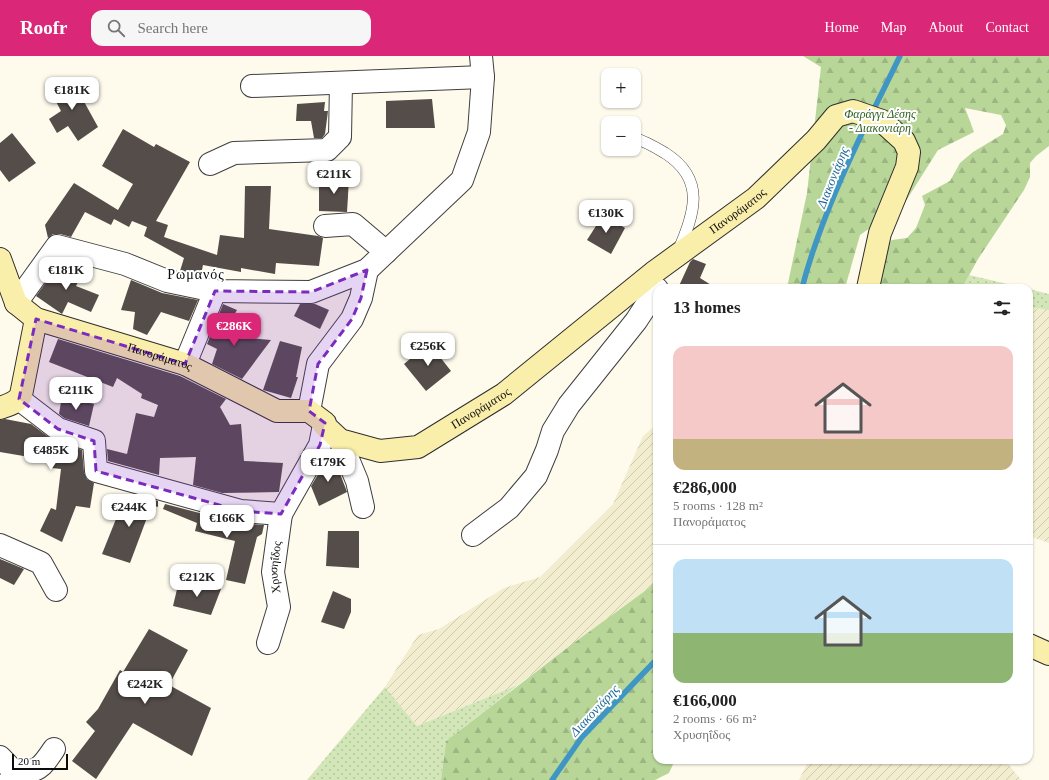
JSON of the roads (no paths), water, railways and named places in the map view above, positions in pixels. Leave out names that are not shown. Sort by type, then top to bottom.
[{"type":"main road","name":"Πανοράματος","points":[[36,319],[185,364],[277,411],[316,418],[340,440],[380,451],[418,447],[504,394],[676,257],[756,198],[816,140],[836,116],[853,111],[873,117],[904,141],[909,152],[907,167],[880,233],[869,284]]},
{"type":"main road","points":[[0,259],[16,303],[36,319],[26,371],[9,404]]},
{"type":"main road","points":[[1033,647],[1049,654]]},
{"type":"street","points":[[16,303],[57,246],[125,264],[167,281],[215,291],[311,292],[367,270],[462,180],[479,132],[482,66],[341,83],[252,86]]},
{"type":"street","points":[[210,164],[234,153],[327,150],[340,137],[341,83]]},
{"type":"street","points":[[326,226],[353,224],[386,252]]},
{"type":"street","points":[[659,284],[676,257]]},
{"type":"street","points":[[9,404],[58,429],[94,441],[96,471],[241,510],[281,514],[320,445],[316,418],[318,364],[352,319],[361,298],[367,270]]},
{"type":"street","points":[[185,364],[215,291]]},
{"type":"street","points":[[473,535],[509,508],[536,476],[553,431],[569,405],[636,321],[653,294]]},
{"type":"street","points":[[340,440],[357,481],[363,507]]},
{"type":"street","name":"Χρυσηΐδος","points":[[268,643],[279,607],[272,572],[281,514]]},
{"type":"street","points":[[0,545],[41,563],[56,590]]},
{"type":"street","points":[[0,758],[16,778],[37,770],[45,763],[54,749]]},
{"type":"lane","points":[[641,141],[657,148],[674,159],[690,179],[693,194],[693,207],[689,226],[676,257]]},
{"type":"waterway","name":"Διακονιάρης","points":[[872,113],[900,56]]},
{"type":"waterway","name":"Διακονιάρης","points":[[803,284],[815,245],[831,203],[868,121]]},
{"type":"waterway","name":"Διακονιάρης","points":[[552,780],[582,737],[653,663]]},
{"type":"district","name":"Ρωμανός","points":[[196,274]]},
{"type":"park label","name":"Φαράγγι Δέσης - Διακονιάρη","points":[[880,121]]}]
